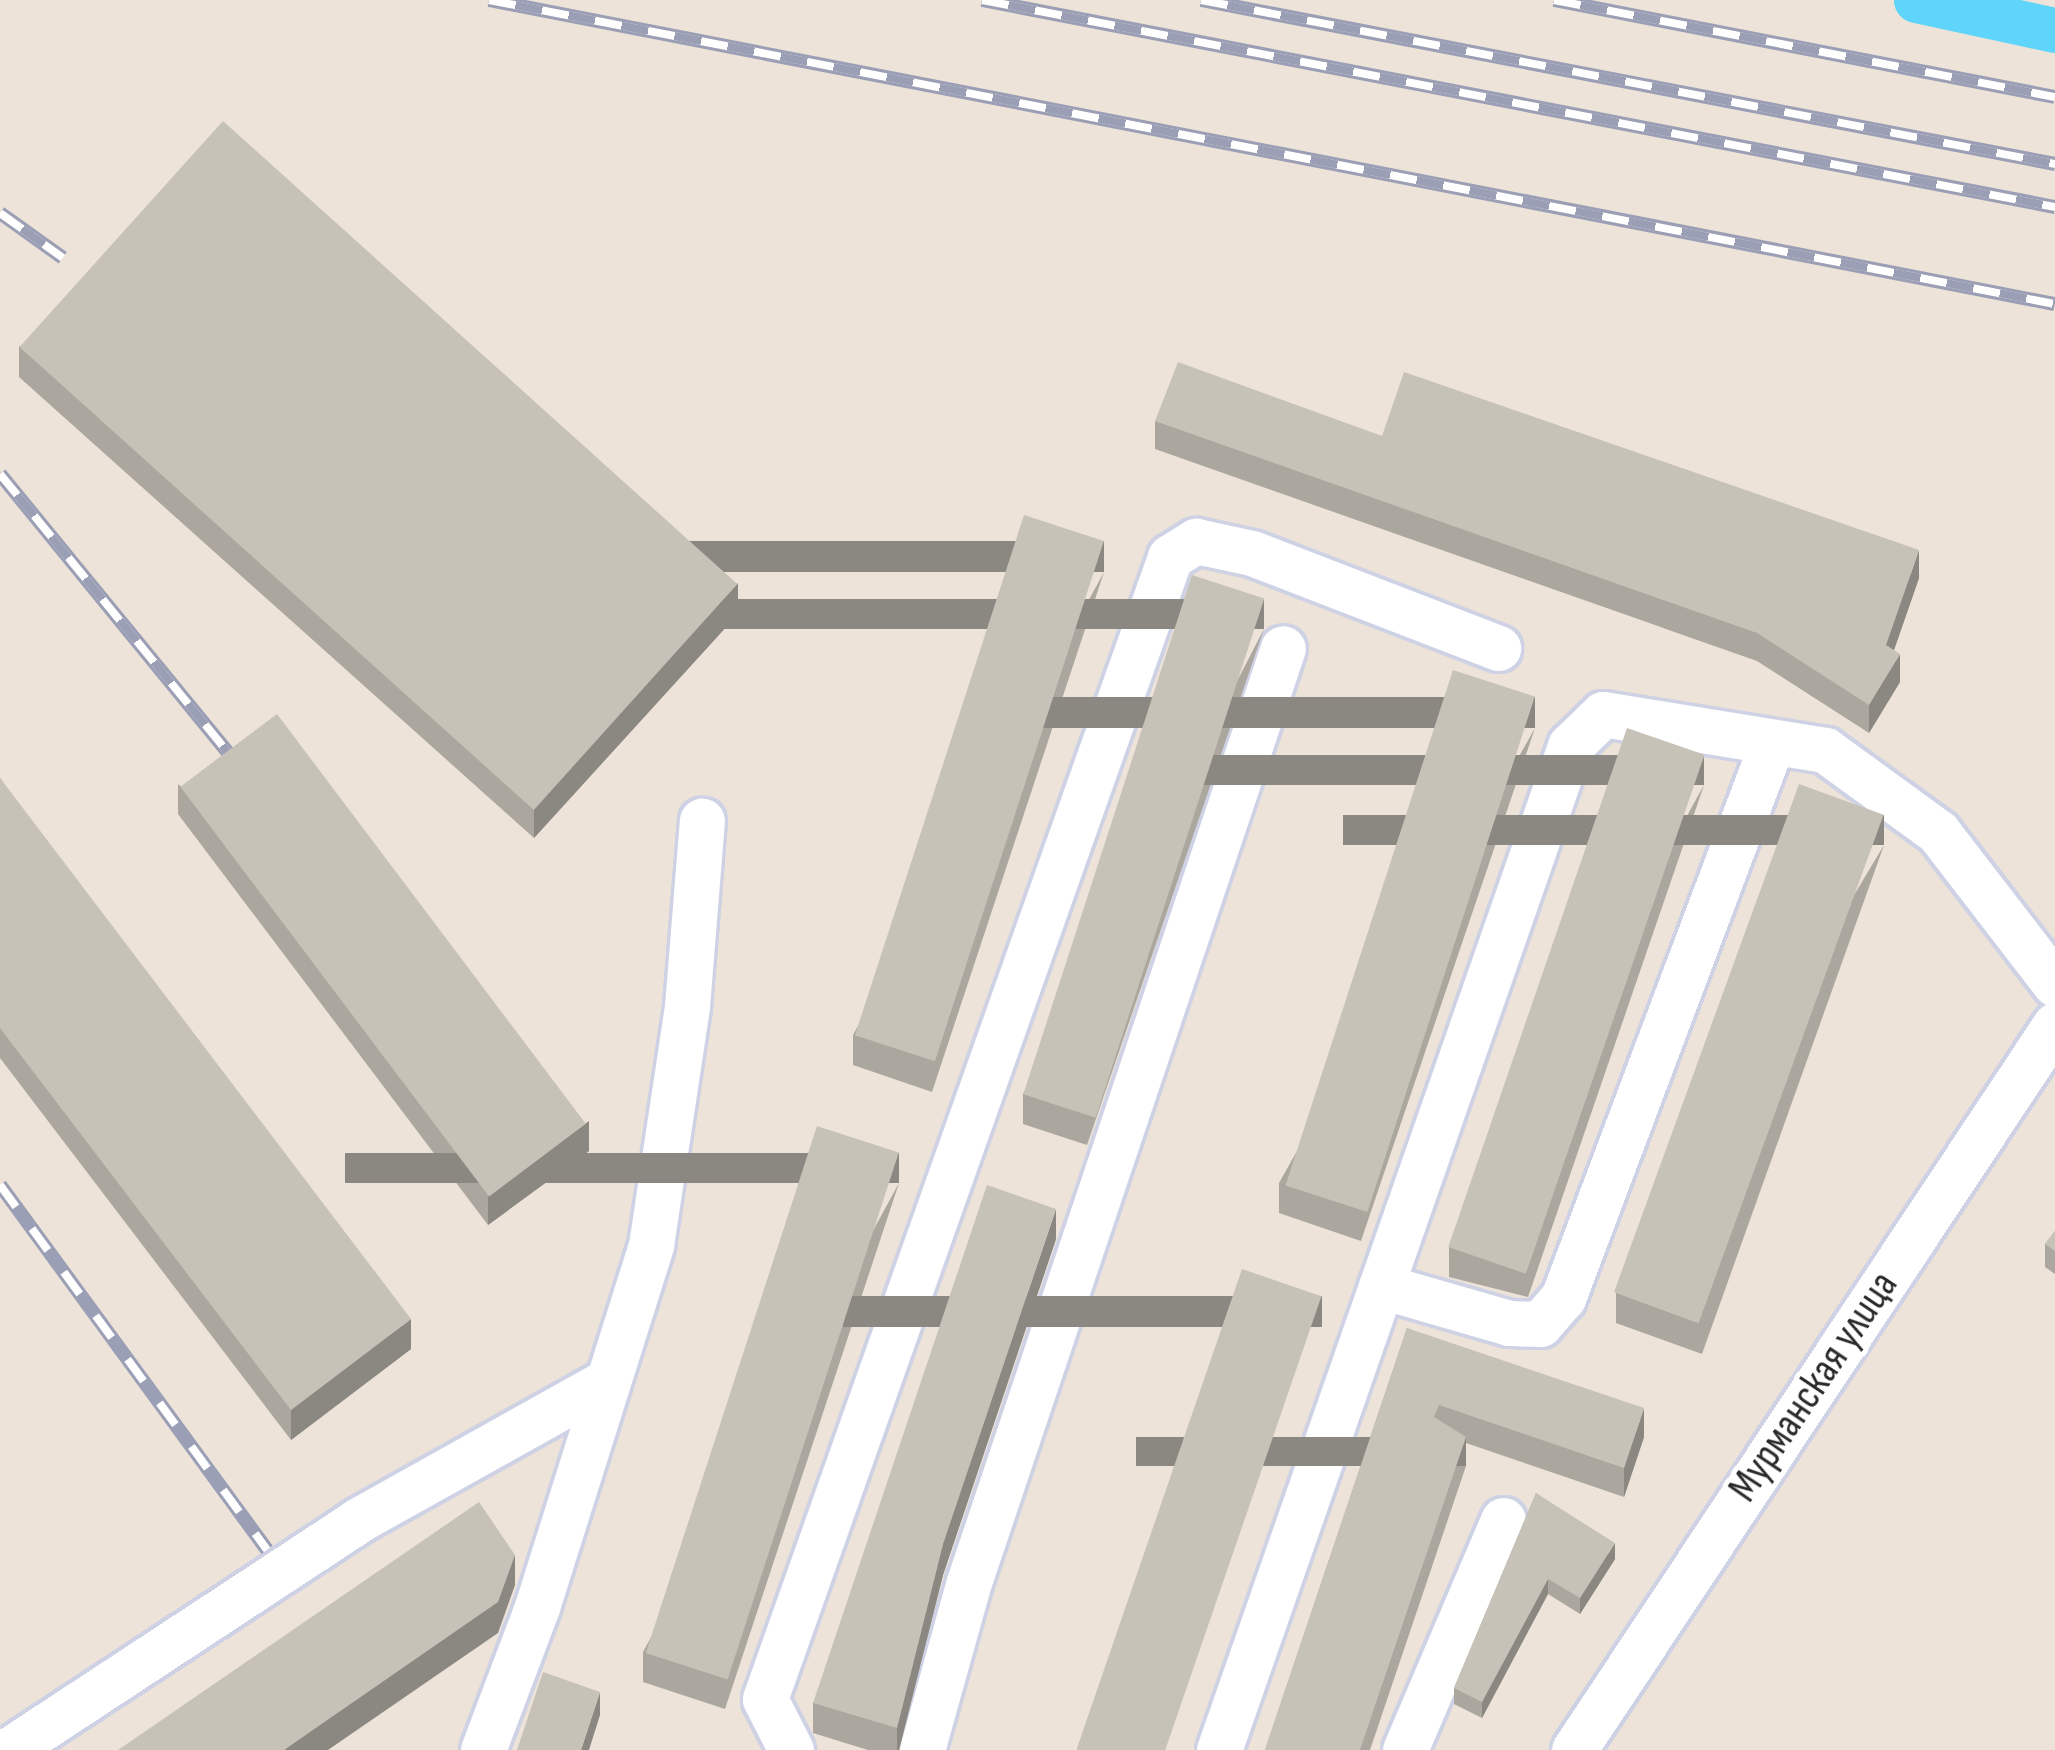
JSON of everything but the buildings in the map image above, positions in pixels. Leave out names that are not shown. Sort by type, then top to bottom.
[{"type":"street","points":[[791,1750],[765,1699],[1170,557],[1196,541],[1252,553],[1498,648]]},
{"type":"street","points":[[922,1750],[969,1582],[1283,648]]},
{"type":"street","points":[[1219,1750],[1570,746],[1603,713],[1825,750],[1938,832],[2055,984]]},
{"type":"street","points":[[1381,1286],[1509,1323],[1540,1324],[1563,1298],[1772,743]]},
{"type":"street","points":[[483,1750],[651,1245],[687,1006],[702,821]]},
{"type":"street","name":"Мурманская улица","points":[[1574,1750],[2055,1024]]},
{"type":"street","points":[[9,1750],[356,1521],[608,1381]]},
{"type":"street","points":[[1405,1750],[1503,1520]]},
{"type":"waterway","points":[[1916,0],[2055,30]]},
{"type":"railway","points":[[489,0],[2055,304]]},
{"type":"railway","points":[[982,0],[2055,207]]},
{"type":"railway","points":[[1201,0],[2055,164]]},
{"type":"railway","points":[[1554,0],[2055,97]]},
{"type":"railway","points":[[0,213],[63,258]]},
{"type":"railway","points":[[0,474],[233,759]]},
{"type":"railway","points":[[0,1185],[267,1550]]}]
